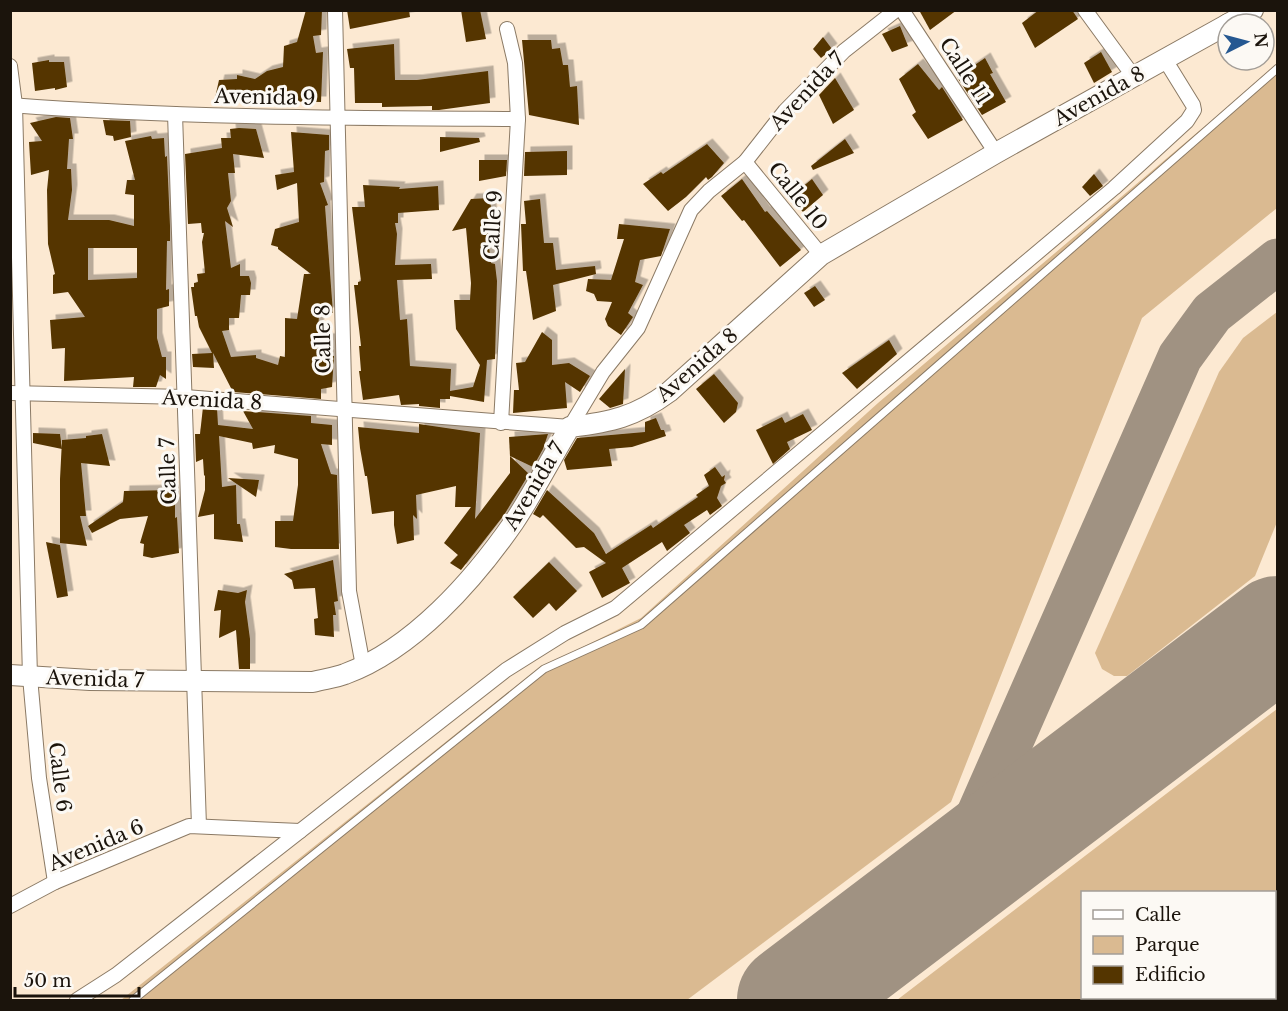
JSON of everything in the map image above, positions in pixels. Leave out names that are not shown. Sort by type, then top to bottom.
[{"type":"street","name":"Calle 8","points":[[336,10],[349,591],[363,666]]},
{"type":"street","name":"Avenida 7","points":[[10,675],[90,680],[313,682],[344,675],[363,666],[412,635],[481,566],[514,521],[603,372],[638,328],[691,210],[709,191],[745,162],[785,111],[843,51],[896,10]]},
{"type":"street","name":"Calle 11","points":[[902,10],[996,153]]},
{"type":"street","points":[[1085,10],[1134,77]]},
{"type":"street","name":"Calle 9","points":[[501,423],[518,119],[515,63],[507,29]]},
{"type":"street","name":"Avenida 8","points":[[16,393],[185,397],[570,427],[622,418],[648,407],[669,392],[821,255],[996,153],[1216,30]]},
{"type":"street","points":[[77,1000],[116,975],[506,670],[565,633],[615,608],[1114,188],[1187,121],[1194,110],[1164,58]]},
{"type":"street","name":"Calle 6","points":[[10,66],[13,105],[16,393],[30,677],[39,778],[55,882]]},
{"type":"street","name":"Avenida 9","points":[[13,105],[175,114],[518,119]]},
{"type":"street","name":"Calle 7","points":[[175,114],[199,826]]},
{"type":"street","name":"Calle 10","points":[[745,162],[821,255]]},
{"type":"street","name":"Avenida 6","points":[[10,906],[55,882],[189,826],[300,831]]},
{"type":"lane","points":[[133,1000],[544,669],[641,625],[1278,68]]},
{"type":"green space","points":[[1276,72],[1277,208],[1142,318],[951,802],[687,1000],[121,1000],[535,671],[641,618],[878,403],[1199,131]]},
{"type":"green space","points":[[1277,312],[1277,522],[1255,576],[1127,676],[1114,676],[1102,669],[1095,653],[1219,372],[1243,338]]},
{"type":"green space","points":[[1277,709],[1277,1000],[897,1000]]},
{"type":"building","points":[[306,10],[322,10],[321,35],[313,36],[316,53],[323,52],[321,102],[255,101],[255,97],[226,100],[215,98],[219,80],[237,79],[237,75],[255,79],[267,71],[283,67],[284,46],[297,42]]},
{"type":"building","points":[[347,10],[409,10],[410,17],[350,29]]},
{"type":"building","points":[[461,10],[480,10],[486,39],[466,42]]},
{"type":"building","points":[[919,10],[957,10],[930,30]]},
{"type":"building","points":[[1039,10],[1072,10],[1078,19],[1035,48],[1022,23]]},
{"type":"building","points":[[900,26],[908,46],[892,52],[882,34]]},
{"type":"building","points":[[823,37],[832,49],[821,58],[813,49]]},
{"type":"building","points":[[522,40],[551,40],[552,49],[560,48],[563,65],[568,65],[570,87],[577,86],[579,125],[529,115]]},
{"type":"building","points":[[394,44],[395,80],[417,80],[488,71],[490,103],[432,110],[432,106],[382,107],[382,103],[355,103],[354,68],[350,68],[347,49]]},
{"type":"building","points":[[1101,52],[1112,72],[1094,83],[1084,63]]},
{"type":"building","points":[[985,58],[993,73],[990,74],[1006,102],[982,115],[957,77]]},
{"type":"building","points":[[49,60],[49,62],[64,62],[67,87],[35,91],[32,63]]},
{"type":"building","points":[[918,64],[939,90],[942,87],[963,120],[928,139],[912,115],[916,112],[899,79]]},
{"type":"building","points":[[835,78],[854,110],[833,124],[819,95]]},
{"type":"building","points":[[56,117],[70,118],[73,139],[69,139],[67,169],[71,169],[72,190],[68,220],[109,220],[134,226],[134,195],[125,194],[127,180],[135,180],[125,141],[151,136],[152,139],[164,138],[170,226],[170,241],[167,241],[166,290],[169,289],[169,306],[157,309],[157,338],[162,357],[166,357],[166,379],[160,375],[156,387],[133,387],[134,377],[64,381],[65,348],[52,349],[50,320],[85,317],[68,292],[53,294],[53,275],[55,274],[48,244],[49,170],[31,175],[29,142],[42,141],[30,123]],"holes":[[[88,248],[137,248],[137,278],[88,280]]]},
{"type":"building","points":[[103,120],[130,121],[131,137],[114,141],[113,136],[106,135]]},
{"type":"building","points":[[230,129],[256,129],[264,158],[233,154],[235,173],[228,173],[231,201],[227,208],[233,227],[225,221],[231,268],[240,264],[240,276],[249,276],[251,283],[250,295],[241,295],[239,318],[229,318],[229,330],[222,331],[231,357],[256,355],[256,358],[278,365],[280,356],[285,357],[285,318],[297,319],[304,274],[311,274],[278,247],[271,245],[275,229],[299,222],[297,183],[277,190],[275,175],[294,172],[291,132],[329,135],[329,150],[325,151],[324,182],[320,183],[328,205],[325,206],[333,313],[319,312],[318,338],[332,339],[330,356],[334,356],[332,387],[321,389],[321,399],[233,392],[213,353],[214,368],[193,367],[192,354],[212,353],[199,327],[197,316],[195,316],[191,287],[198,282],[197,274],[205,273],[202,242],[204,233],[202,233],[201,223],[188,224],[185,154],[222,148],[221,138],[231,138]]},
{"type":"building","points":[[440,137],[479,138],[480,142],[440,152]]},
{"type":"building","points":[[845,139],[854,153],[813,170],[811,166]]},
{"type":"building","points":[[707,144],[724,163],[712,177],[708,180],[706,177],[668,211],[643,184],[661,172],[663,174]]},
{"type":"building","points":[[567,151],[567,175],[524,176],[525,152]]},
{"type":"building","points":[[479,160],[507,160],[506,176],[479,181]]},
{"type":"building","points":[[1094,174],[1103,186],[1090,196],[1082,187]]},
{"type":"building","points":[[742,179],[765,212],[767,211],[801,250],[780,267],[744,220],[742,221],[721,196]]},
{"type":"building","points":[[812,179],[823,195],[803,212],[790,197]]},
{"type":"building","points":[[363,185],[400,187],[399,189],[438,186],[439,210],[398,213],[398,223],[395,223],[397,234],[395,265],[431,264],[432,279],[397,280],[400,320],[407,319],[410,366],[451,369],[450,391],[473,387],[480,365],[456,329],[454,300],[470,300],[471,283],[466,228],[452,231],[471,199],[490,198],[494,239],[488,240],[491,263],[495,264],[497,281],[495,359],[487,360],[484,402],[450,396],[450,399],[440,399],[440,408],[419,406],[419,404],[401,405],[399,395],[363,400],[359,371],[361,371],[359,346],[361,346],[354,285],[358,285],[361,281],[352,207],[365,207]]},
{"type":"building","points":[[540,199],[544,243],[553,243],[556,270],[595,266],[596,274],[553,285],[556,311],[533,320],[526,271],[523,271],[521,224],[526,224],[524,201]]},
{"type":"building","points":[[619,224],[670,229],[661,256],[640,260],[635,282],[643,285],[628,313],[633,317],[621,335],[608,326],[605,319],[612,302],[597,301],[594,294],[586,291],[588,279],[611,280],[624,239],[617,239]]},
{"type":"building","points":[[815,286],[825,300],[814,307],[804,293]]},
{"type":"building","points":[[542,332],[552,340],[552,365],[569,363],[590,376],[580,392],[565,382],[567,408],[513,413],[514,390],[519,390],[516,363],[525,362]]},
{"type":"building","points":[[889,340],[897,354],[857,389],[842,373]]},
{"type":"building","points":[[625,369],[623,404],[610,408],[599,399]]},
{"type":"building","points":[[714,374],[738,403],[736,412],[724,423],[696,389]]},
{"type":"building","points":[[203,407],[217,408],[218,425],[253,429],[243,411],[311,416],[311,423],[332,425],[332,445],[321,444],[331,474],[337,475],[339,549],[275,547],[275,521],[293,521],[298,485],[298,459],[274,453],[275,445],[253,449],[252,443],[219,436],[222,487],[236,485],[237,524],[240,524],[243,542],[214,539],[214,514],[198,517],[205,490],[205,476],[203,459],[196,462],[195,434],[200,434]]},
{"type":"building","points":[[803,414],[812,430],[787,442],[790,449],[773,464],[756,430],[782,417],[785,423]]},
{"type":"building","points":[[656,418],[666,436],[632,447],[609,449],[612,466],[567,470],[564,460],[577,438],[645,432],[645,422]]},
{"type":"building","points":[[419,424],[480,433],[475,519],[510,473],[510,456],[529,474],[504,515],[461,570],[450,563],[458,555],[444,543],[471,507],[455,507],[456,486],[416,495],[417,519],[413,515],[414,540],[397,544],[394,511],[372,514],[358,427],[419,433]]},
{"type":"building","points":[[33,433],[60,434],[62,449],[33,443]]},
{"type":"building","points":[[102,434],[110,466],[81,463],[86,516],[80,516],[87,546],[60,543],[62,440]]},
{"type":"building","points":[[548,434],[533,467],[510,456],[509,437]]},
{"type":"building","points":[[715,467],[722,477],[725,475],[726,483],[721,486],[717,498],[722,506],[710,515],[707,510],[684,525],[690,533],[667,551],[662,542],[622,568],[630,583],[602,598],[589,572],[606,563],[584,547],[576,548],[543,515],[540,518],[533,514],[547,490],[594,533],[606,554],[651,525],[653,528],[698,497],[696,495],[709,486],[704,475]]},
{"type":"building","points":[[228,478],[259,480],[256,497]]},
{"type":"building","points":[[173,490],[179,553],[152,558],[143,556],[144,544],[140,543],[148,516],[120,519],[92,533],[88,526],[123,502],[124,491]]},
{"type":"building","points":[[46,542],[60,545],[68,596],[57,598]]},
{"type":"building","points":[[333,560],[338,601],[334,602],[336,615],[333,615],[334,637],[315,635],[314,619],[318,618],[315,588],[294,589],[292,580],[284,574]]},
{"type":"building","points":[[549,562],[577,591],[556,611],[549,603],[533,618],[513,597]]},
{"type":"building","points":[[218,590],[238,593],[247,590],[245,602],[250,639],[250,669],[239,669],[236,630],[219,638],[221,610],[214,611]]},
{"type":"taxiway","points":[[949,882],[1180,357],[1212,313],[1278,261]]},
{"type":"runway","points":[[793,1000],[1278,632]]}]
